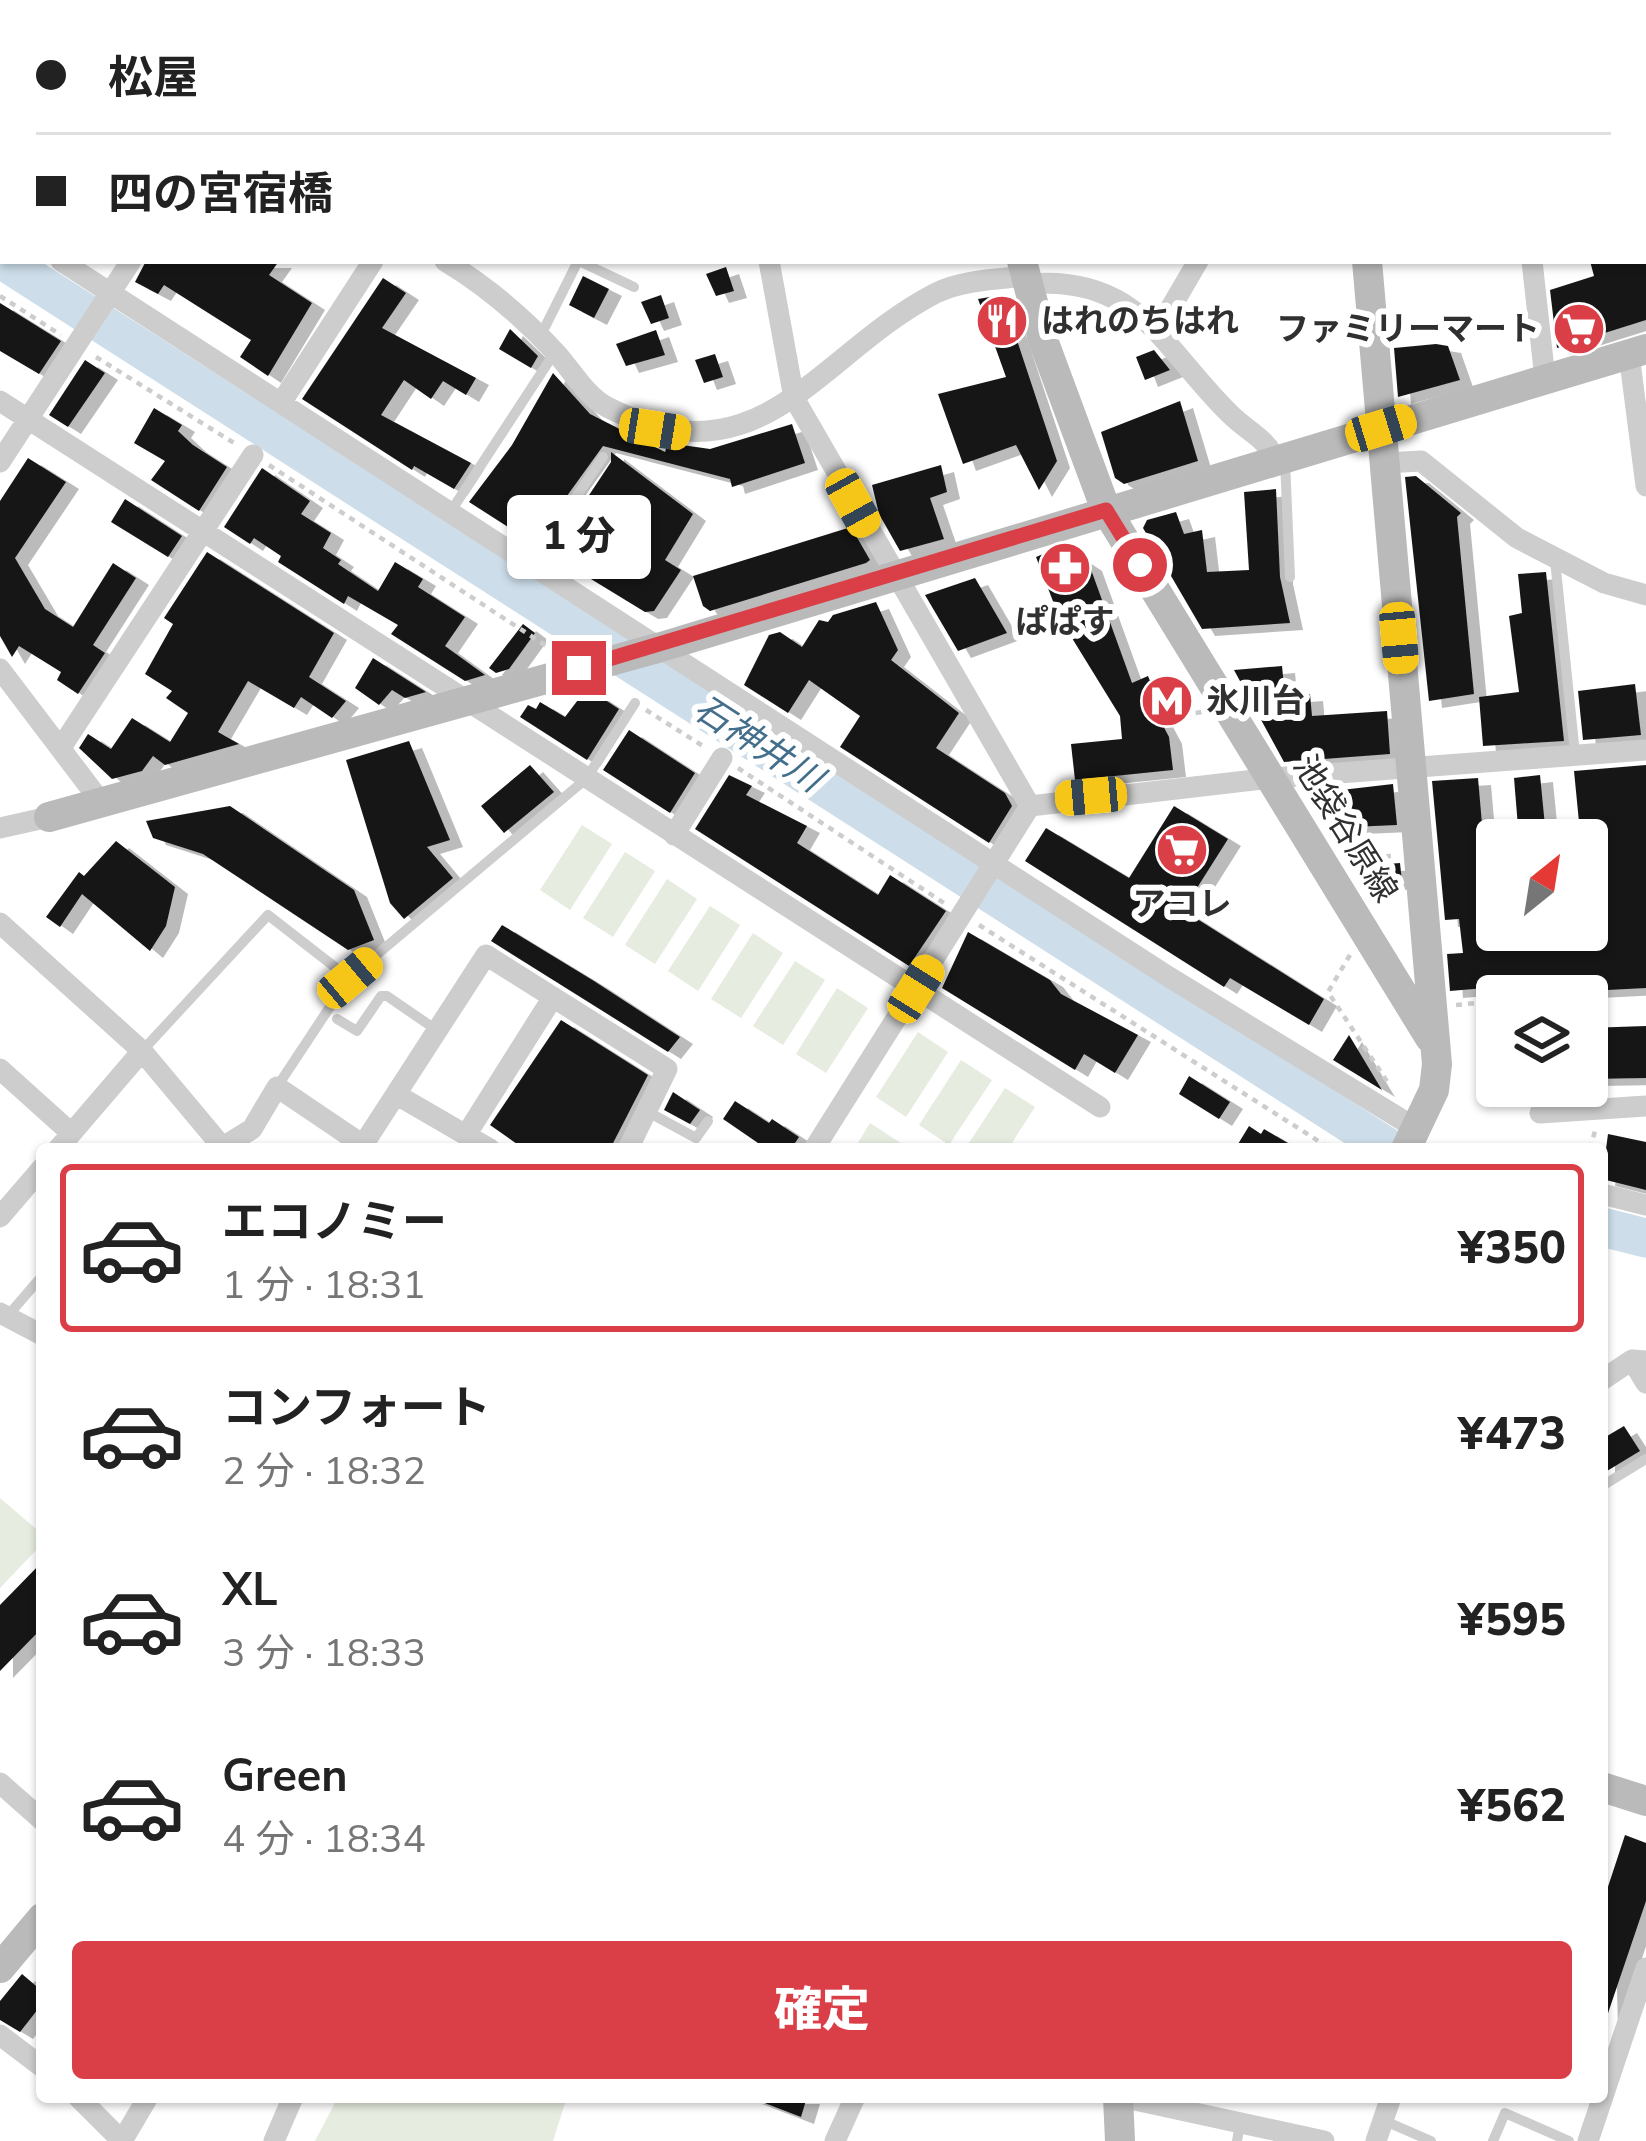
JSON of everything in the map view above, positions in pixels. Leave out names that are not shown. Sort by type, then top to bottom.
[{"type":"street","points":[[65,264],[107,298],[281,403],[661,647],[1413,1138],[1434,1090],[1433,1043],[1367,264]]},
{"type":"street","points":[[0,462],[129,264]]},
{"type":"street","points":[[281,403],[371,264]]},
{"type":"street","points":[[450,264],[489,287],[601,404],[655,429],[687,434],[727,430],[794,398],[940,290],[1025,274],[1101,289],[1159,328],[1232,416],[1266,441],[1280,459]]},
{"type":"street","points":[[770,264],[794,398],[1030,806]]},
{"type":"street","points":[[1159,328],[1196,264]]},
{"type":"street","points":[[1532,264],[1545,379]]},
{"type":"street","name":"池袋谷原線","points":[[1025,274],[1106,510],[1433,1043]]},
{"type":"street","points":[[0,828],[104,806],[661,647],[1637,352],[1645,471]]},
{"type":"street","points":[[0,400],[1100,1108]]},
{"type":"street","points":[[62,746],[253,455]]},
{"type":"street","points":[[1385,463],[1421,461],[1517,538],[1555,560],[1646,595]]},
{"type":"street","points":[[0,669],[104,806]]},
{"type":"street","points":[[1030,806],[1272,778],[1646,750]]},
{"type":"street","points":[[674,836],[722,758]]},
{"type":"street","points":[[818,1143],[1030,806]]},
{"type":"street","points":[[0,923],[142,1051],[216,1143]]},
{"type":"street","points":[[364,1143],[486,955],[667,1069],[631,1143]]},
{"type":"street","points":[[466,1135],[553,998]]},
{"type":"street","points":[[0,1069],[65,1141],[142,1051]]},
{"type":"street","points":[[227,1143],[253,1129],[277,1087],[360,1143]]},
{"type":"street","points":[[398,1095],[480,1143]]},
{"type":"street","points":[[1540,1113],[1646,1106]]},
{"type":"street","points":[[0,1216],[36,1175]]},
{"type":"street","points":[[1608,1195],[1646,1205]]},
{"type":"street","points":[[3,1318],[36,1332]]},
{"type":"street","points":[[1608,1377],[1639,1360],[1646,1383]]},
{"type":"street","points":[[0,1783],[36,1815]]},
{"type":"street","points":[[1608,1789],[1646,1801]]},
{"type":"street","points":[[0,1967],[36,1925]]},
{"type":"street","points":[[1608,2082],[1646,1969]]},
{"type":"street","points":[[0,2035],[36,2062]]},
{"type":"street","points":[[85,2103],[122,2141],[144,2103]]},
{"type":"street","points":[[274,2141],[290,2103]]},
{"type":"street","points":[[835,2141],[852,2103]]},
{"type":"street","points":[[1120,2103],[1120,2141]]},
{"type":"street","points":[[1140,2103],[1239,2132],[1324,2141]]},
{"type":"street","points":[[1588,2141],[1601,2103]]},
{"type":"lane","points":[[449,514],[548,345],[577,264]]},
{"type":"lane","points":[[584,264],[634,287]]},
{"type":"lane","points":[[530,566],[603,457]]},
{"type":"lane","points":[[1280,459],[1290,577]]},
{"type":"lane","points":[[1555,560],[1576,757]]},
{"type":"lane","points":[[277,1087],[350,978],[586,779],[634,703]]},
{"type":"lane","points":[[142,1051],[268,915],[350,978]]},
{"type":"lane","points":[[337,1019],[357,1031],[381,996],[387,996],[438,1030]]},
{"type":"lane","points":[[648,1112],[696,1138],[708,1121]]},
{"type":"lane","points":[[3,1318],[36,1282]]},
{"type":"lane","points":[[1608,1482],[1646,1459]]},
{"type":"lane","points":[[1493,2141],[1505,2113],[1569,2141]]},
{"type":"lane","points":[[1380,2131],[1431,2141]]},
{"type":"path","points":[[0,296],[80,339],[579,668]]},
{"type":"path","points":[[634,703],[1321,1143]]},
{"type":"path","points":[[1160,718],[1214,710]]},
{"type":"path","points":[[1340,860],[1398,855],[1397,844]]},
{"type":"path","points":[[1356,945],[1328,992],[1390,1086]]},
{"type":"path","points":[[1448,1006],[1476,1003]]},
{"type":"shaded area","points":[[582,825],[612,844],[570,910],[540,890]]},
{"type":"shaded area","points":[[625,852],[655,871],[613,937],[583,918]]},
{"type":"shaded area","points":[[667,879],[697,899],[655,964],[625,945]]},
{"type":"shaded area","points":[[710,906],[740,925],[698,991],[668,971]]},
{"type":"shaded area","points":[[753,933],[783,953],[741,1018],[711,999]]},
{"type":"shaded area","points":[[795,961],[825,980],[783,1045],[753,1026]]},
{"type":"shaded area","points":[[837,988],[868,1008],[826,1073],[796,1054]]},
{"type":"shaded area","points":[[918,1032],[948,1052],[906,1117],[876,1097]]},
{"type":"shaded area","points":[[961,1060],[992,1080],[950,1143],[919,1125]]},
{"type":"shaded area","points":[[1005,1088],[1035,1107],[1012,1143],[969,1143]]},
{"type":"shaded area","points":[[870,1123],[901,1143],[858,1143]]},
{"type":"shaded area","points":[[0,1498],[36,1529],[36,1550],[0,1588]]},
{"type":"shaded area","points":[[335,2103],[565,2103],[553,2141],[315,2141]]},
{"type":"building","points":[[144,264],[277,264],[269,275],[312,303],[268,376],[240,357],[251,340],[164,285],[158,294],[135,282]]},
{"type":"building","points":[[1591,264],[1646,264],[1646,320],[1557,348],[1550,290],[1594,276]]},
{"type":"building","points":[[726,267],[734,291],[716,296],[706,274]]},
{"type":"building","points":[[583,276],[609,289],[594,318],[569,305]]},
{"type":"building","points":[[383,278],[406,293],[382,328],[476,378],[466,395],[443,381],[431,399],[404,380],[381,415],[471,463],[454,489],[414,466],[412,470],[302,399]]},
{"type":"building","points":[[661,295],[669,318],[651,324],[641,302]]},
{"type":"building","points":[[1002,295],[1057,461],[1039,490],[1016,445],[963,464],[938,394],[1006,377],[978,299]]},
{"type":"building","points":[[0,303],[61,341],[39,374],[0,351]]},
{"type":"building","points":[[510,329],[538,356],[531,368],[499,349]]},
{"type":"building","points":[[656,330],[665,355],[626,366],[616,344]]},
{"type":"building","points":[[1448,346],[1460,380],[1398,397],[1394,348]]},
{"type":"building","points":[[1154,350],[1170,370],[1145,380],[1136,357]]},
{"type":"building","points":[[715,354],[723,377],[704,383],[695,360]]},
{"type":"building","points":[[85,360],[105,373],[68,427],[49,415]]},
{"type":"building","points":[[553,373],[590,414],[665,452],[668,443],[710,449],[792,424],[805,463],[732,487],[730,479],[603,446],[533,543],[469,502],[512,445]]},
{"type":"building","points":[[1180,401],[1198,461],[1124,484],[1115,478],[1101,432]]},
{"type":"building","points":[[154,408],[182,425],[178,431],[193,445],[227,467],[199,511],[151,480],[165,461],[134,443]]},
{"type":"building","points":[[611,452],[693,514],[665,560],[681,570],[654,611],[645,612],[550,554],[611,462]]},
{"type":"building","points":[[28,458],[66,482],[15,558],[45,609],[73,627],[113,563],[136,578],[93,645],[105,653],[78,694],[57,680],[61,672],[19,646],[12,657],[0,636],[0,501]]},
{"type":"building","points":[[941,465],[947,492],[930,498],[944,539],[900,551],[879,514],[872,485]]},
{"type":"building","points":[[262,468],[310,501],[301,514],[331,533],[323,548],[341,560],[338,564],[378,591],[395,562],[423,579],[418,587],[465,617],[445,646],[485,675],[465,681],[391,634],[398,625],[348,596],[344,604],[278,562],[281,556],[254,538],[250,544],[224,527]]},
{"type":"building","points":[[1416,476],[1461,513],[1457,517],[1474,694],[1429,701],[1405,477]]},
{"type":"building","points":[[1276,489],[1280,577],[1290,623],[1202,629],[1143,528],[1147,520],[1176,512],[1184,534],[1202,530],[1207,572],[1249,570],[1244,492]]},
{"type":"building","points":[[125,499],[182,536],[168,557],[111,522]]},
{"type":"building","points":[[851,527],[870,560],[866,563],[710,611],[703,606],[693,576]]},
{"type":"building","points":[[1062,546],[1089,564],[1132,683],[1148,676],[1157,698],[1150,701],[1169,737],[1173,770],[1075,780],[1071,744],[1122,739],[1120,716],[1059,617],[1036,557]]},
{"type":"building","points":[[207,552],[334,633],[309,677],[346,701],[332,718],[301,697],[294,708],[248,681],[218,732],[239,744],[165,765],[153,756],[142,771],[112,779],[79,748],[88,734],[111,749],[132,718],[170,742],[188,713],[166,698],[172,691],[145,674],[173,624],[164,618]]},
{"type":"building","points":[[1546,572],[1564,741],[1483,746],[1479,697],[1519,692],[1509,616],[1522,613],[1518,574]]},
{"type":"building","points":[[975,578],[1007,633],[958,651],[925,595]]},
{"type":"building","points":[[876,602],[898,650],[891,660],[959,713],[936,748],[1005,793],[1012,806],[989,843],[840,747],[860,716],[809,680],[788,713],[744,685],[769,635],[780,632],[802,647],[819,620],[828,622],[833,615]]},
{"type":"building","points":[[523,624],[535,633],[509,669],[496,673],[489,668]]},
{"type":"building","points":[[373,658],[426,692],[405,698],[392,690],[379,705],[355,688]]},
{"type":"building","points":[[1282,666],[1285,696],[1310,694],[1312,716],[1387,711],[1390,754],[1284,762],[1234,670]]},
{"type":"building","points":[[1635,684],[1641,735],[1583,740],[1578,691]]},
{"type":"building","points":[[587,688],[619,709],[587,760],[520,717],[528,705],[536,709],[540,702],[565,717]]},
{"type":"building","points":[[629,730],[695,773],[670,813],[603,770]]},
{"type":"building","points":[[409,741],[450,840],[427,847],[453,878],[404,919],[390,903],[346,760]]},
{"type":"building","points":[[530,765],[554,792],[504,833],[481,806]]},
{"type":"building","points":[[1646,765],[1646,988],[1608,990],[1608,975],[1476,975],[1476,989],[1450,991],[1447,954],[1463,953],[1459,919],[1445,920],[1432,781],[1478,778],[1482,819],[1476,819],[1476,951],[1608,951],[1608,819],[1579,819],[1574,771]]},
{"type":"building","points":[[729,775],[752,786],[746,795],[807,826],[797,843],[878,895],[890,875],[946,911],[909,966],[695,829]]},
{"type":"building","points":[[1540,775],[1544,819],[1517,819],[1514,778]]},
{"type":"building","points":[[1393,784],[1397,825],[1328,828],[1307,794]]},
{"type":"building","points":[[230,806],[354,890],[374,940],[348,950],[203,854],[153,838],[146,821]]},
{"type":"building","points":[[1174,806],[1228,839],[1183,910],[1324,999],[1309,1025],[1230,978],[1224,987],[1025,861],[1046,828],[1129,878]]},
{"type":"building","points":[[116,841],[175,887],[166,926],[150,951],[82,894],[60,927],[46,917],[79,872],[84,876]]},
{"type":"building","points":[[1400,863],[1402,882],[1376,884],[1363,866]]},
{"type":"building","points":[[502,925],[680,1037],[668,1052],[491,941]]},
{"type":"building","points":[[968,932],[1050,980],[1061,994],[1138,1035],[1115,1073],[1084,1054],[1075,1070],[942,988]]},
{"type":"building","points":[[561,1020],[648,1075],[613,1143],[516,1143],[490,1125]]},
{"type":"building","points":[[1646,1026],[1646,1078],[1608,1079],[1608,1027]]},
{"type":"building","points":[[1349,1035],[1382,1090],[1333,1060]]},
{"type":"building","points":[[1189,1076],[1230,1102],[1219,1119],[1179,1094]]},
{"type":"building","points":[[673,1092],[700,1110],[690,1124],[664,1110]]},
{"type":"building","points":[[735,1101],[799,1137],[795,1143],[758,1143],[723,1119]]},
{"type":"building","points":[[1249,1126],[1288,1143],[1239,1143]]},
{"type":"building","points":[[1608,1134],[1646,1142],[1646,1190],[1608,1180]]},
{"type":"building","points":[[1624,1426],[1640,1451],[1608,1470],[1608,1435]]},
{"type":"building","points":[[36,1568],[36,1634],[0,1671],[0,1605]]},
{"type":"building","points":[[1625,1835],[1646,1843],[1646,1901],[1608,2013],[1608,1887]]},
{"type":"building","points":[[22,1974],[36,1986],[36,2012],[20,2032],[0,2020],[0,2001]]},
{"type":"building","points":[[765,2103],[805,2103],[801,2117]]},
{"type":"waterway","name":"石神井川","points":[[9,264],[1381,1143]]},
{"type":"waterway","name":"石神井川","points":[[1608,1228],[1646,1238]]},
{"type":"place","name":"はれのちはれ","points":[[1002,321]]},
{"type":"place","name":"ファミリーマート","points":[[1579,329]]},
{"type":"place","name":"ぱぱす","points":[[1065,568]]},
{"type":"place","name":"氷川台","points":[[1167,701]]},
{"type":"place","name":"アコレ","points":[[1182,850]]},
{"type":"route","points":[[579,668],[1106,510],[1140,565]]}]
